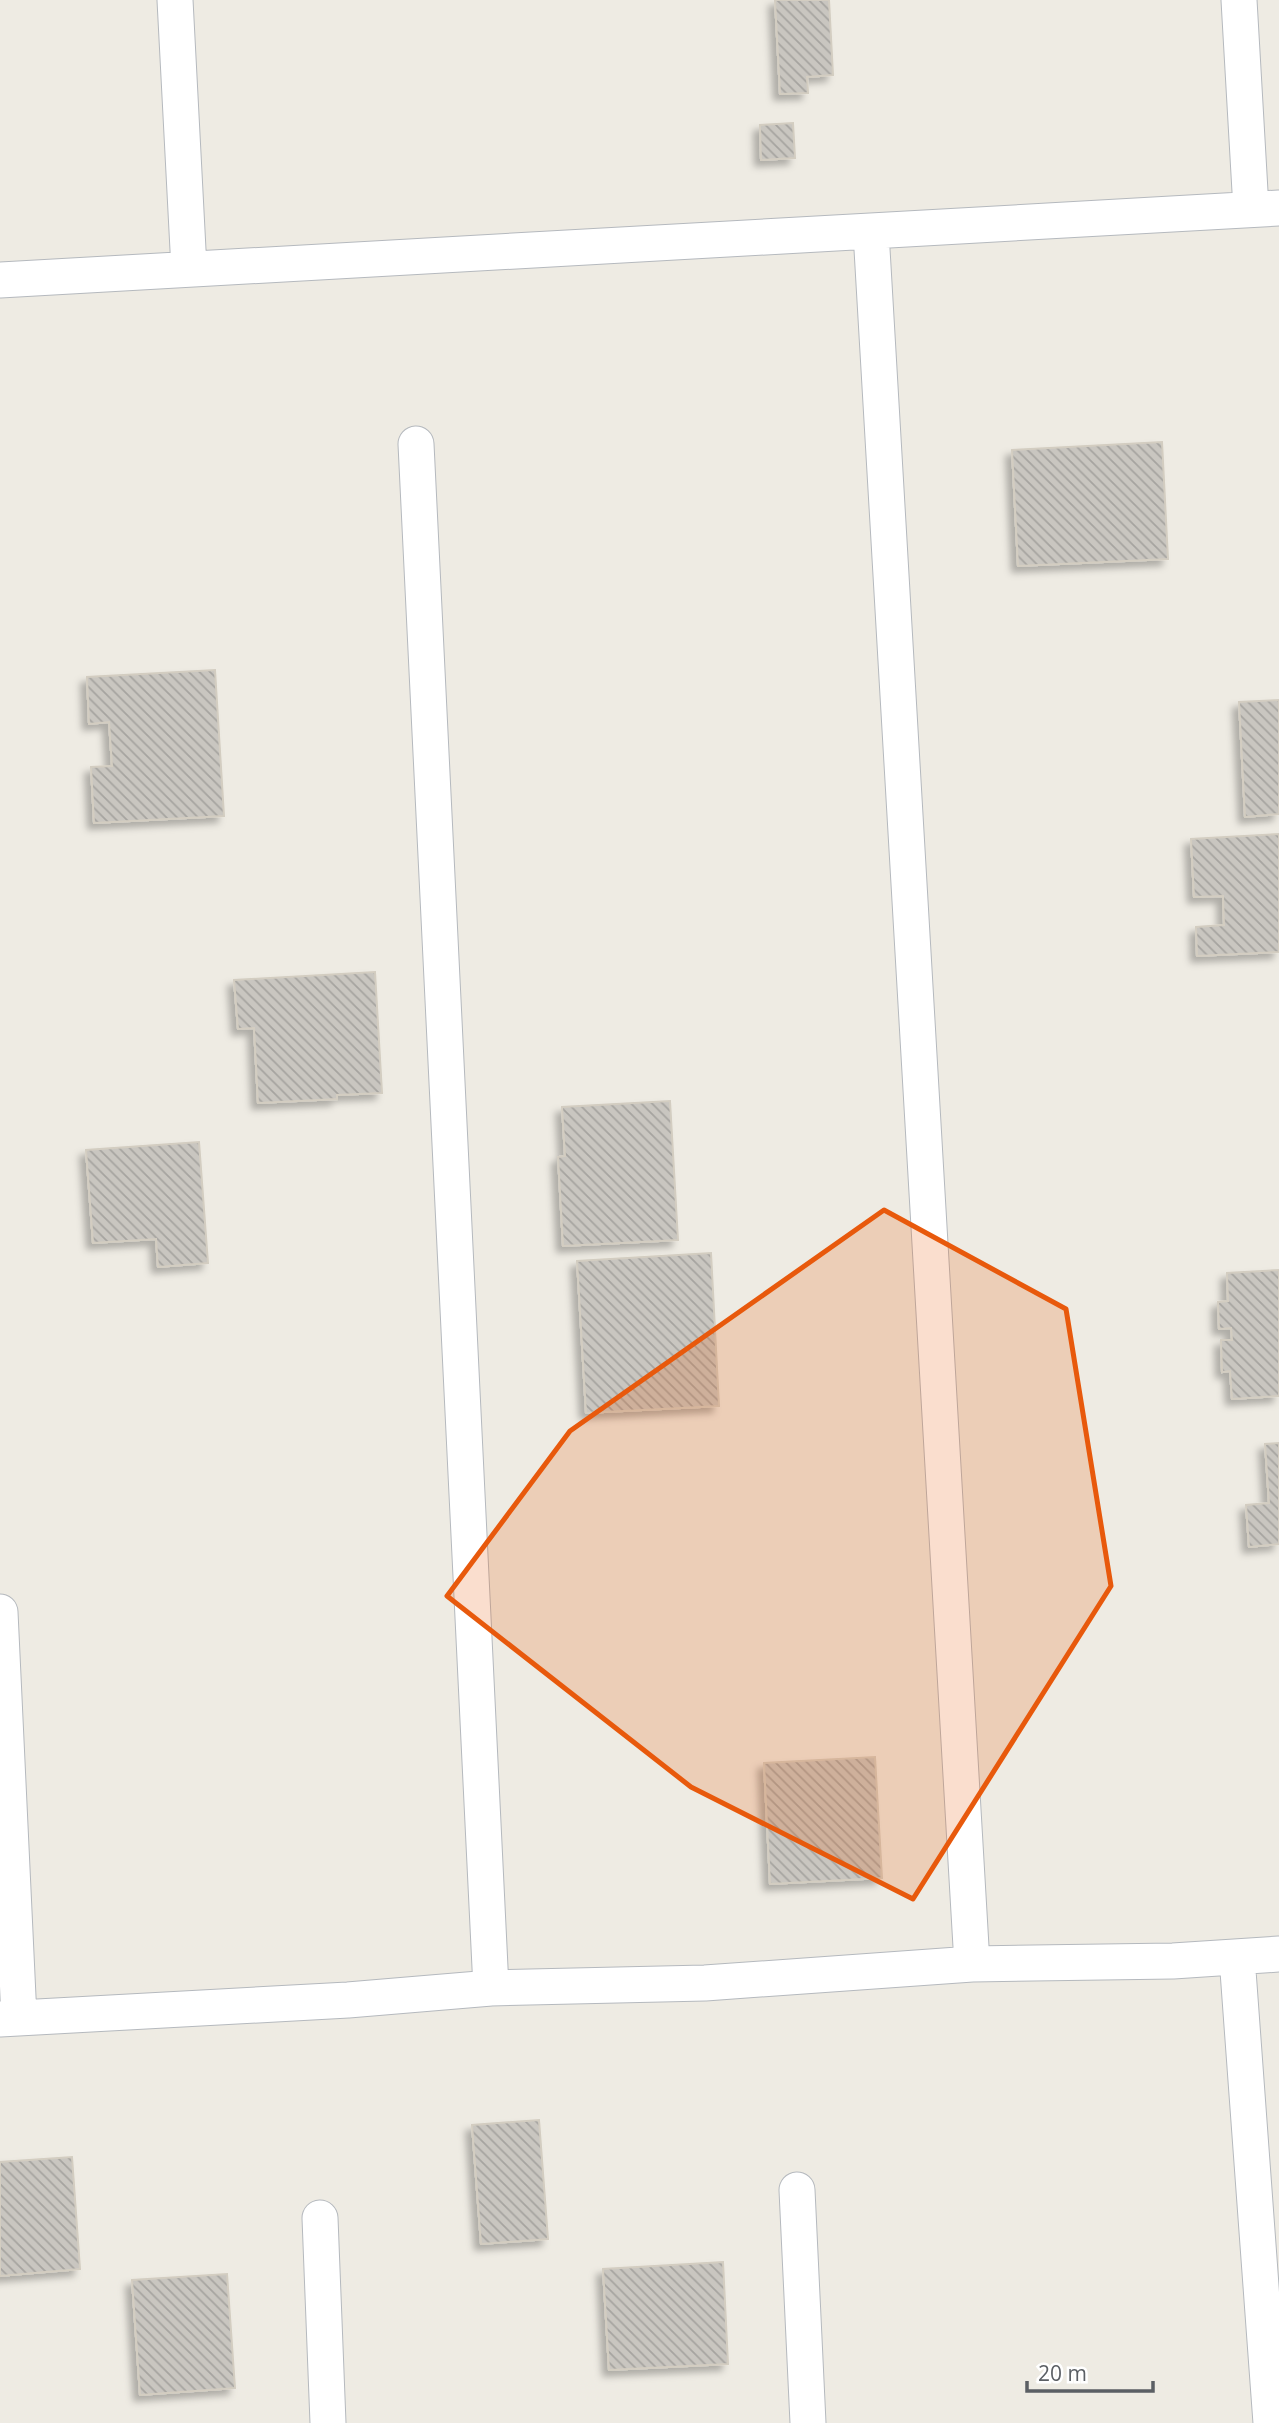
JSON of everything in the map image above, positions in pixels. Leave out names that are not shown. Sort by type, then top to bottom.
[{"type":"street","points":[[175,0],[189,269]]},
{"type":"street","points":[[0,280],[1265,209],[1238,0]]},
{"type":"street","points":[[871,232],[972,1964]]},
{"type":"street","points":[[416,444],[491,1988]]},
{"type":"street","points":[[0,1612],[9,2019],[348,2000],[491,1988],[705,1983],[972,1964],[1173,1961],[1279,1954]]},
{"type":"street","points":[[1237,1957],[1271,2423]]},
{"type":"street","points":[[797,2190],[808,2423]]},
{"type":"street","points":[[320,2218],[328,2423]]},
{"type":"highlighted area","points":[[884,1210],[1066,1309],[1111,1586],[913,1899],[691,1787],[447,1596],[570,1431]]},
{"type":"building","points":[[775,0],[829,0],[833,75],[807,77],[808,93],[780,94]]},
{"type":"building","points":[[793,123],[795,158],[761,160],[760,125]]},
{"type":"building","points":[[1162,442],[1168,559],[1018,566],[1012,450]]},
{"type":"building","points":[[215,670],[224,816],[94,823],[91,767],[112,766],[109,722],[89,724],[87,677]]},
{"type":"building","points":[[1279,700],[1279,814],[1245,817],[1239,702]]},
{"type":"building","points":[[1279,834],[1279,952],[1197,956],[1196,927],[1224,925],[1223,896],[1194,897],[1191,839]]},
{"type":"building","points":[[375,972],[382,1093],[337,1095],[337,1099],[258,1103],[254,1028],[238,1029],[234,980]]},
{"type":"building","points":[[670,1101],[678,1240],[563,1246],[558,1157],[565,1156],[562,1107]]},
{"type":"building","points":[[199,1142],[208,1263],[158,1267],[156,1239],[93,1243],[86,1150]]},
{"type":"building","points":[[711,1253],[719,1406],[586,1413],[577,1261]]},
{"type":"building","points":[[1279,1270],[1279,1396],[1232,1399],[1230,1371],[1222,1372],[1221,1340],[1232,1340],[1231,1328],[1219,1329],[1218,1302],[1228,1301],[1227,1273]]},
{"type":"building","points":[[1279,1443],[1279,1544],[1249,1547],[1246,1505],[1269,1503],[1265,1444]]},
{"type":"building","points":[[875,1757],[882,1878],[770,1884],[764,1763]]},
{"type":"building","points":[[539,2120],[548,2239],[481,2244],[472,2125]]},
{"type":"building","points":[[72,2157],[80,2269],[0,2276],[0,2162]]},
{"type":"building","points":[[723,2262],[728,2364],[609,2370],[603,2269]]},
{"type":"building","points":[[227,2274],[235,2388],[140,2395],[132,2280]]}]
